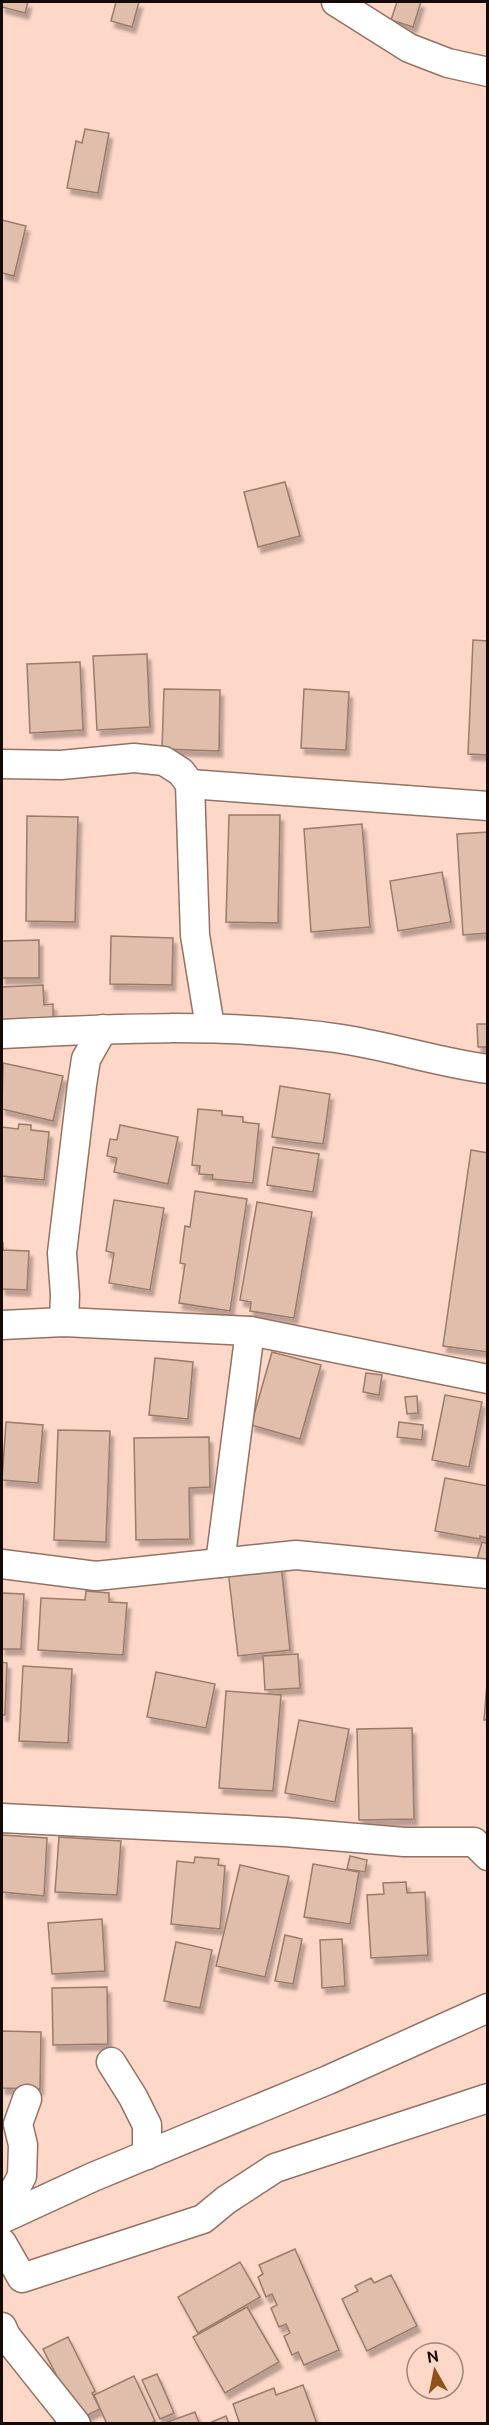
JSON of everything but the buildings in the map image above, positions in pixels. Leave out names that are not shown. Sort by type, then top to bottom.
[{"type":"street","points":[[336,2],[409,48],[448,63],[488,72]]},
{"type":"street","points":[[2,764],[61,765],[134,758],[164,761],[181,772],[190,784],[195,935],[210,1027]]},
{"type":"street","points":[[190,784],[488,806]]},
{"type":"street","points":[[2,1034],[210,1027],[336,1038],[488,1069]]},
{"type":"street","points":[[64,1322],[62,1253],[82,1085],[86,1059],[103,1029]]},
{"type":"street","points":[[2,1325],[64,1322],[250,1331],[488,1379]]},
{"type":"street","points":[[220,1563],[250,1331]]},
{"type":"street","points":[[2,1564],[96,1576],[296,1555],[488,1574]]},
{"type":"street","points":[[2,1818],[285,1832],[404,1842],[474,1842],[488,1856]]},
{"type":"street","points":[[2,2219],[147,2155],[328,2080],[488,2008]]},
{"type":"street","points":[[111,2062],[133,2097],[147,2126],[147,2155]]},
{"type":"street","points":[[2,2243],[22,2278],[203,2219],[226,2200],[275,2168],[488,2098]]},
{"type":"street","points":[[2,2212],[22,2176],[23,2145],[18,2124],[27,2099]]},
{"type":"street","points":[[2,2327],[6,2336],[76,2424]]}]
